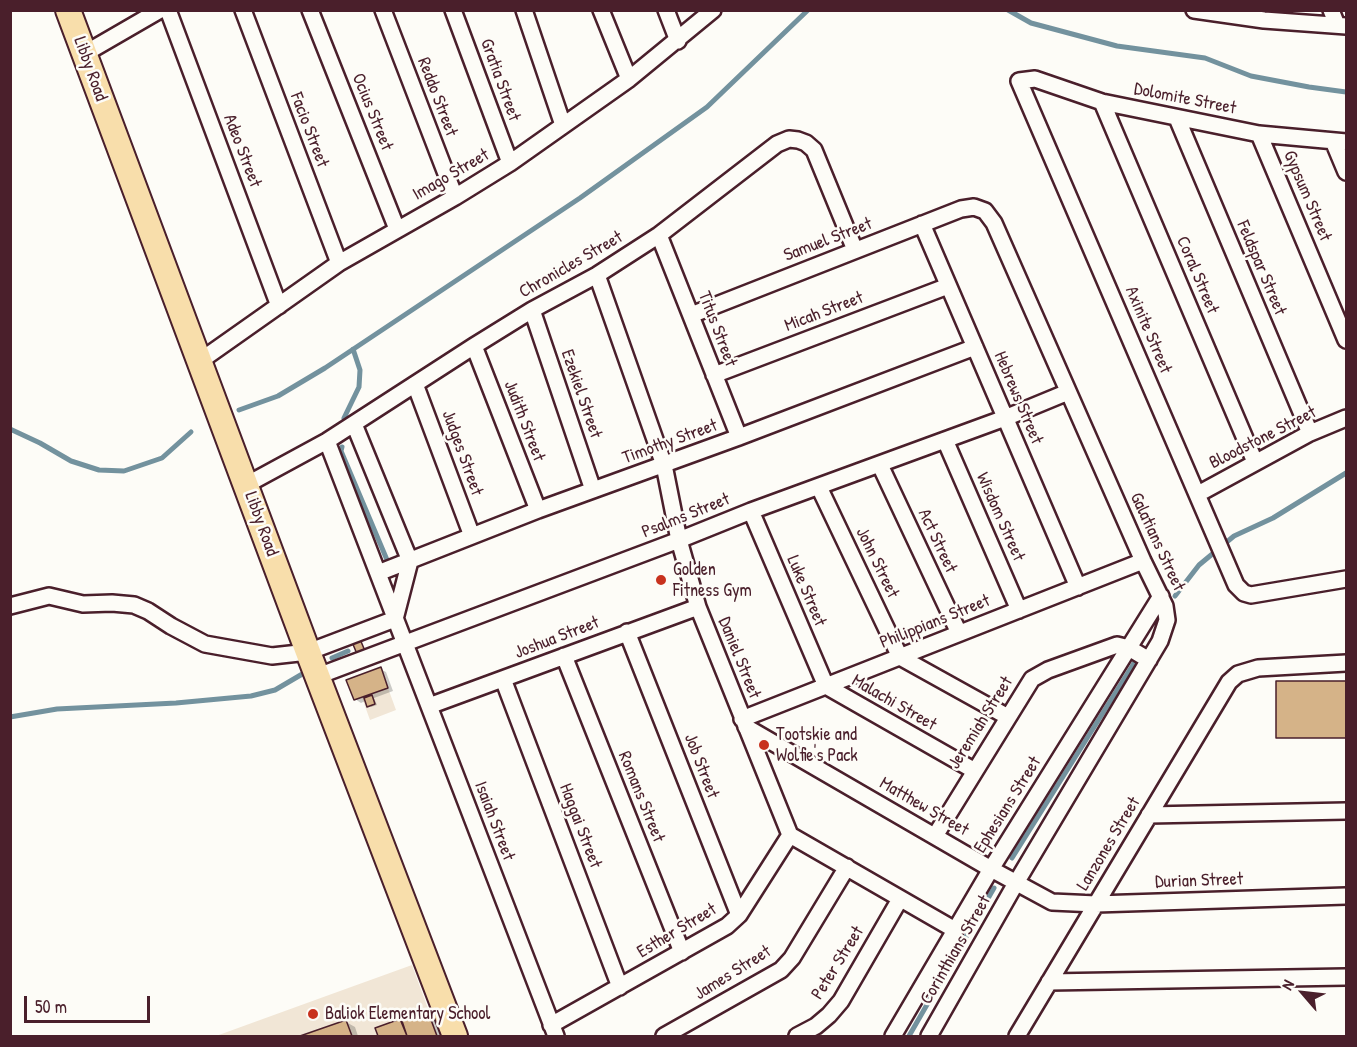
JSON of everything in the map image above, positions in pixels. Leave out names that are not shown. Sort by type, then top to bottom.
[{"type":"main road","name":"Libby Road","points":[[68,10],[455,1036]]},
{"type":"street","points":[[84,54],[160,10]]},
{"type":"street","name":"Adeo Street","points":[[168,10],[279,306]]},
{"type":"street","name":"Facio Street","points":[[243,10],[339,263]]},
{"type":"street","name":"Ocius Street","points":[[310,10],[398,229]]},
{"type":"street","name":"Reddo Street","points":[[383,10],[455,197]]},
{"type":"street","name":"Gratia Street","points":[[453,10],[510,163]]},
{"type":"street","points":[[524,10],[564,125]]},
{"type":"street","points":[[601,10],[629,79]]},
{"type":"street","points":[[666,10],[678,41]]},
{"type":"street","name":"Imago Street","points":[[200,361],[339,263],[510,163],[629,79],[678,41],[712,10]]},
{"type":"street","points":[[1194,10],[1262,15],[1342,26]]},
{"type":"street","points":[[1331,10],[1342,26]]},
{"type":"street","name":"Dolomite Street","points":[[1019,81],[1035,79],[1102,102],[1259,134],[1340,141]]},
{"type":"street","name":"Axinite Street","points":[[1019,81],[1236,585],[1244,593],[1258,594],[1347,579]]},
{"type":"street","name":"Coral Street","points":[[1102,102],[1255,462]]},
{"type":"street","name":"Feldspar Street","points":[[1177,118],[1310,433]]},
{"type":"street","name":"Gypsum Street","points":[[1259,134],[1347,340]]},
{"type":"street","name":"Chronicles Street","points":[[246,485],[327,441],[532,310],[597,275],[659,235],[769,149],[789,139],[806,143],[814,150],[855,250]]},
{"type":"street","points":[[1340,141],[1347,172]]},
{"type":"street","name":"Samuel Street","points":[[691,315],[961,209],[980,208]]},
{"type":"street","name":"Galatians Street","points":[[980,208],[990,216],[994,223],[1143,561],[1161,596],[1167,620],[1160,642],[1016,883]]},
{"type":"street","name":"Hebrews Street","points":[[922,224],[1078,586]]},
{"type":"street","name":"Titus Street","points":[[659,235],[739,437]]},
{"type":"street","name":"Daniel Street","points":[[597,275],[664,465],[679,540],[698,607],[790,835]]},
{"type":"street","name":"Micah Street","points":[[714,375],[948,286]]},
{"type":"street","name":"Ezekiel Street","points":[[532,310],[593,490]]},
{"type":"street","name":"Judith Street","points":[[474,346],[538,510]]},
{"type":"street","name":"Timothy Street","points":[[378,573],[538,510],[664,465],[975,347]]},
{"type":"street","name":"Judges Street","points":[[416,384],[472,536]]},
{"type":"street","name":"Psalms Street","points":[[318,676],[751,511],[1005,418],[1068,392]]},
{"type":"street","name":"Bloodstone Street","points":[[1198,494],[1310,433],[1347,418]]},
{"type":"street","points":[[10,606],[49,596],[83,604],[126,604],[140,607],[205,644],[272,656],[309,652],[395,619],[410,561],[354,424]]},
{"type":"street","name":"Wisdom Street","points":[[945,440],[1019,610]]},
{"type":"street","name":"Isaiah Street","points":[[327,441],[554,1030]]},
{"type":"street","name":"Act Street","points":[[880,465],[959,633]]},
{"type":"street","name":"John Street","points":[[819,487],[900,657]]},
{"type":"street","name":"Luke Street","points":[[751,511],[826,686]]},
{"type":"street","name":"Philippians Street","points":[[744,723],[826,686],[1143,561]]},
{"type":"street","name":"Ephesians Street","points":[[893,1036],[992,869],[1161,596]]},
{"type":"street","name":"Joshua Street","points":[[429,706],[698,607]]},
{"type":"street","name":"Job Street","points":[[627,632],[739,915]]},
{"type":"street","name":"Jeremiah Street","points":[[935,836],[1026,686],[1039,674],[1108,647],[1117,645],[1129,648]]},
{"type":"street","points":[[1129,648],[1149,660]]},
{"type":"street","name":"Romans Street","points":[[564,656],[681,952]]},
{"type":"street","points":[[900,657],[1008,717]]},
{"type":"street","name":"Lanzones Street","points":[[1017,1036],[1222,691],[1238,674],[1258,668],[1347,663]]},
{"type":"street","name":"Haggai Street","points":[[503,679],[620,987]]},
{"type":"street","name":"Malachi Street","points":[[826,686],[975,771]]},
{"type":"street","name":"Matthew Street","points":[[744,723],[1052,902]]},
{"type":"street","points":[[1149,815],[1347,811]]},
{"type":"street","points":[[790,835],[955,930]]},
{"type":"street","name":"Esther Street","points":[[554,1030],[620,987],[718,932],[739,915],[790,835]]},
{"type":"street","name":"James Street","points":[[664,1036],[781,970],[792,958],[847,867]]},
{"type":"street","name":"Corinthians Street","points":[[929,1036],[1016,883]]},
{"type":"street","name":"Durian Street","points":[[1052,902],[1096,904],[1347,896]]},
{"type":"street","name":"Peter Street","points":[[797,1036],[816,1026],[829,1015],[900,899]]},
{"type":"street","points":[[1049,982],[1347,977]]},
{"type":"shaded area","points":[[388,688],[396,710],[370,720],[362,698]]},
{"type":"shaded area","points":[[412,965],[438,1036],[216,1036],[340,991]]},
{"type":"building","points":[[360,639],[365,651],[357,654],[352,642]]},
{"type":"building","points":[[381,667],[388,688],[354,700],[346,680]]},
{"type":"building","points":[[1276,681],[1346,681],[1346,738],[1276,738]]},
{"type":"building","points":[[372,695],[375,704],[367,707],[364,698]]},
{"type":"building","points":[[427,1009],[437,1036],[407,1036],[401,1018]]},
{"type":"building","points":[[400,1019],[407,1036],[378,1036],[375,1028]]},
{"type":"building","points":[[346,1020],[352,1036],[300,1036]]},
{"type":"waterway","points":[[239,410],[278,396],[325,368],[580,198],[707,107],[808,10]]},
{"type":"waterway","points":[[1008,10],[1031,23],[1117,46],[1205,58],[1251,76],[1346,92]]},
{"type":"waterway","points":[[344,418],[359,387],[360,370],[353,349]]},
{"type":"waterway","points":[[10,429],[71,461],[99,470],[124,471],[162,458],[191,432]]},
{"type":"waterway","points":[[342,447],[341,451],[390,567]]},
{"type":"waterway","points":[[1175,596],[1199,565],[1234,536],[1273,518],[1346,473]]},
{"type":"waterway","points":[[332,658],[348,651]]},
{"type":"waterway","points":[[1012,858],[1136,660]]},
{"type":"waterway","points":[[10,717],[57,709],[176,703],[251,696],[275,690],[304,673]]},
{"type":"waterway","points":[[909,1036],[994,888]]},
{"type":"place","name":"Golden Fitness Gym","points":[[661,580]]},
{"type":"place","name":"Tootskie and Wolfie's Pack","points":[[764,745]]},
{"type":"place","name":"Baliok Elementary School","points":[[313,1014]]}]
